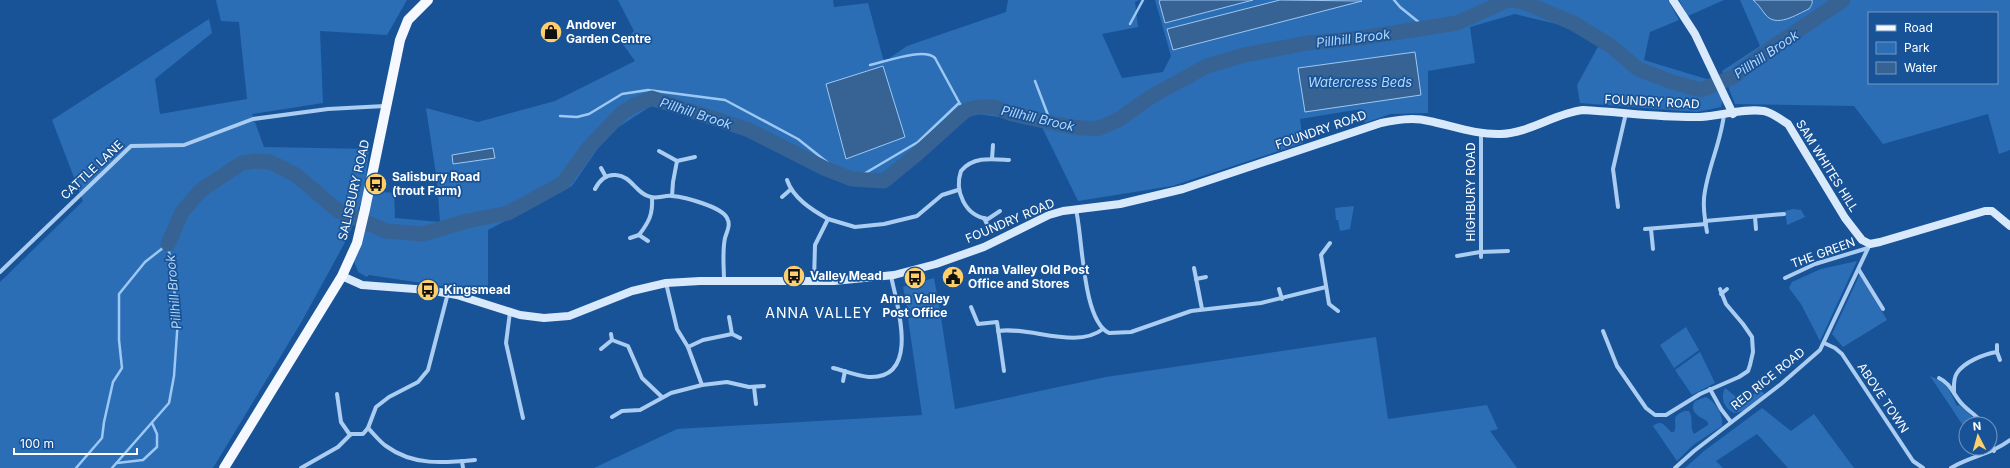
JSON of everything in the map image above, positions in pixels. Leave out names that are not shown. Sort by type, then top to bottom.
[{"type":"main road","name":"SALISBURY ROAD","points":[[224,468],[342,276],[356,243],[365,209],[400,40],[408,20],[419,5],[428,0]]},
{"type":"street","points":[[1674,0],[1695,34],[1733,114]]},
{"type":"street","name":"CATTLE LANE","points":[[0,272],[131,146],[184,145],[253,119],[328,109],[386,106]]},
{"type":"street","name":"SAM WHITES HILL","points":[[1733,114],[1749,109],[1766,111],[1778,116],[1788,124],[1845,218],[1862,240],[1869,246]]},
{"type":"street","name":"FOUNDRY ROAD","points":[[342,276],[362,285],[448,293],[532,318],[555,318],[569,316],[632,291],[666,283],[724,281],[814,281],[891,276],[936,264],[996,242],[1049,215],[1120,204],[1183,189],[1358,129],[1392,121],[1412,119],[1429,121],[1482,133],[1502,134],[1518,132],[1574,111],[1626,112],[1686,117],[1733,114]]},
{"type":"street","points":[[1618,207],[1613,169],[1626,112]]},
{"type":"street","points":[[1707,232],[1704,194],[1720,137],[1724,114]]},
{"type":"street","name":"HIGHBURY ROAD","points":[[1480,257],[1482,133]]},
{"type":"street","points":[[992,159],[993,145]]},
{"type":"street","points":[[659,151],[677,161],[695,157]]},
{"type":"street","points":[[1000,211],[992,217],[984,218],[974,215],[964,203],[958,190],[959,177],[964,167],[981,159],[1009,160]]},
{"type":"street","points":[[672,196],[677,161]]},
{"type":"street","points":[[601,168],[606,177]]},
{"type":"street","points":[[595,189],[598,183],[606,177],[617,175],[626,177],[640,192],[652,198],[672,196],[721,210],[728,219],[728,230],[724,249],[724,281]]},
{"type":"street","points":[[787,180],[790,190],[802,201],[828,219],[855,227],[884,224],[917,216],[942,196],[958,190]]},
{"type":"street","points":[[782,198],[790,190]]},
{"type":"street","points":[[630,238],[639,235],[649,222],[652,213],[652,198]]},
{"type":"street","points":[[1076,210],[1081,232],[1085,281],[1094,310],[1103,329],[1109,334],[1131,332],[1172,316],[1202,309],[1252,305],[1282,299],[1326,287]]},
{"type":"street","points":[[1869,246],[1985,211],[1992,211],[2010,226]]},
{"type":"street","points":[[1645,229],[1784,214]]},
{"type":"street","points":[[1755,217],[1756,229]]},
{"type":"street","points":[[984,218],[988,226]]},
{"type":"street","points":[[814,281],[815,245],[828,219]]},
{"type":"street","points":[[1651,229],[1653,250]]},
{"type":"street","points":[[639,235],[648,242]]},
{"type":"street","points":[[1330,243],[1321,255],[1329,304],[1338,311]]},
{"type":"street","name":"RED RICE ROAD","points":[[1674,468],[1811,359],[1824,343],[1869,246]]},
{"type":"street","name":"THE GREEN","points":[[1785,278],[1815,264],[1869,246]]},
{"type":"street","name":"HIGHBURY ROAD","points":[[1456,256],[1480,252],[1508,251]]},
{"type":"street","points":[[1194,268],[1202,309]]},
{"type":"street","points":[[1859,270],[1883,309]]},
{"type":"street","points":[[834,368],[863,376],[880,376],[890,372],[897,365],[900,355],[901,328],[891,276]]},
{"type":"street","points":[[1196,279],[1206,278]]},
{"type":"street","points":[[666,283],[677,329],[688,347],[702,384]]},
{"type":"street","points":[[1280,289],[1282,299]]},
{"type":"street","points":[[1603,331],[1617,366],[1646,408],[1655,415],[1666,415],[1710,389],[1748,371],[1753,352],[1752,337],[1726,304],[1720,289]]},
{"type":"street","points":[[1721,294],[1727,289]]},
{"type":"street","points":[[301,468],[338,448],[350,435],[355,433],[363,434],[368,428],[373,413],[381,402],[418,382],[428,370],[448,293]]},
{"type":"street","points":[[971,307],[978,324],[997,322],[1004,371]]},
{"type":"street","points":[[510,312],[506,343],[523,418]]},
{"type":"street","points":[[729,318],[732,334]]},
{"type":"street","points":[[998,330],[1010,329],[1063,337],[1082,338],[1103,329]]},
{"type":"street","points":[[611,334],[612,340]]},
{"type":"street","points":[[688,347],[703,340],[732,334],[740,338]]},
{"type":"street","points":[[602,349],[612,340]]},
{"type":"street","points":[[612,340],[628,346],[642,378],[662,397]]},
{"type":"street","name":"ABOVE TOWN","points":[[1824,343],[1835,348],[1842,354],[1913,461],[1923,468]]},
{"type":"street","points":[[1997,344],[1997,352],[2000,360]]},
{"type":"street","points":[[1954,392],[1955,379],[1959,371],[1982,356],[1997,352]]},
{"type":"street","points":[[843,381],[845,371]]},
{"type":"street","points":[[1939,378],[1948,383],[1964,406],[1977,416]]},
{"type":"street","points":[[612,417],[618,412],[645,408],[662,397],[702,384],[727,382],[754,387],[764,386]]},
{"type":"street","points":[[754,387],[756,404]]},
{"type":"street","points":[[1710,389],[1721,409],[1731,422]]},
{"type":"street","points":[[337,394],[341,422],[350,435]]},
{"type":"street","points":[[368,428],[385,446],[408,457],[435,463],[475,460]]},
{"type":"street","points":[[1998,448],[2010,440]]},
{"type":"street","points":[[1951,468],[1962,461],[1978,456]]},
{"type":"street","points":[[462,461],[463,468]]},
{"type":"green space","points":[[216,0],[407,0],[387,35],[320,31],[323,103],[252,114],[264,147],[369,149],[364,194],[349,235],[302,321],[213,468],[0,468],[0,282],[83,201],[52,120],[209,19],[212,33],[155,79],[160,114],[247,99],[239,22],[221,21]]},
{"type":"green space","points":[[618,0],[833,0],[834,7],[868,3],[884,62],[907,46],[1006,12],[1008,0],[1139,0],[1135,2],[1138,27],[1102,34],[1122,78],[1163,72],[1171,56],[1155,0],[1161,0],[1159,1],[1165,23],[1253,0],[1280,0],[1167,29],[1173,50],[1362,0],[1668,0],[1679,20],[1650,32],[1644,60],[1713,81],[1723,99],[1721,107],[1697,112],[1580,103],[1577,85],[1599,45],[1573,28],[1515,14],[1470,27],[1475,63],[1428,71],[1428,113],[1390,114],[1365,123],[1361,109],[1300,119],[1303,143],[1172,186],[1078,201],[1040,123],[971,113],[885,182],[852,179],[749,135],[651,106],[608,134],[572,186],[488,230],[488,293],[369,275],[367,277],[358,272],[354,261],[359,251],[373,191],[394,193],[395,218],[440,222],[437,181],[426,108],[478,122],[555,101],[635,61],[622,43],[634,31]]},
{"type":"green space","points":[[1679,0],[1724,0],[1688,16]]},
{"type":"green space","points":[[1740,0],[2010,0],[2010,150],[1999,154],[1988,114],[1883,144],[1854,106],[1735,104],[1722,71],[1760,46]]},
{"type":"green space","points":[[1354,206],[1350,229],[1340,231],[1338,220],[1336,220],[1335,208]]},
{"type":"green space","points":[[1793,209],[1801,210],[1805,217],[1787,225],[1785,211]]},
{"type":"green space","points":[[1857,261],[1820,341],[1801,304],[1789,288],[1792,282],[1821,269]]},
{"type":"green space","points":[[1860,274],[1887,320],[1843,347],[1832,334]]},
{"type":"green space","points":[[934,278],[940,310],[909,316],[903,287]]},
{"type":"green space","points":[[940,311],[955,409],[1106,377],[1376,337],[1388,419],[1487,405],[1498,429],[1490,431],[1517,468],[594,468],[677,429],[922,415],[908,318]]},
{"type":"green space","points":[[1686,327],[1699,350],[1674,368],[1660,345]]},
{"type":"green space","points":[[1700,352],[1715,383],[1692,395],[1675,370]]},
{"type":"green space","points":[[1930,376],[1941,381],[1948,388],[1957,406],[1959,405],[1972,416],[1958,416],[1958,418]]},
{"type":"green space","points":[[1725,388],[1741,401],[1761,390],[1765,395],[1743,411],[1734,413],[1725,406],[1723,395]]},
{"type":"green space","points":[[1706,397],[1713,402],[1718,409],[1722,418],[1722,426],[1693,445],[1677,461],[1653,426],[1661,423],[1671,432],[1674,432],[1675,418],[1677,415],[1685,411],[1689,411],[1694,434],[1708,425],[1708,422],[1696,414],[1693,408],[1695,401]]},
{"type":"green space","points":[[1762,408],[1791,431],[1814,414],[1854,468],[1788,468],[1757,434],[1716,461],[1723,468],[1685,468],[1704,451]]},
{"type":"water","points":[[1253,0],[1165,23],[1159,1]]},
{"type":"water","points":[[1280,0],[1362,1],[1173,50],[1167,29]]},
{"type":"water","points":[[1753,0],[1812,0],[1812,2],[1809,9],[1799,14],[1787,19],[1775,20],[1765,14]]},
{"type":"water","name":"Watercress Beds","points":[[1415,52],[1421,95],[1305,112],[1298,68]]},
{"type":"water","points":[[883,66],[905,137],[846,159],[826,84]]},
{"type":"water","points":[[493,148],[495,158],[453,164],[452,155]]},
{"type":"waterway","points":[[1130,24],[1143,0]]},
{"type":"waterway","points":[[1394,0],[1400,7],[1426,28]]},
{"type":"waterway","name":"Pillhill Brook","points":[[168,244],[182,212],[201,190],[242,163],[255,161],[270,162],[296,175],[337,210],[386,231],[423,234],[467,221],[508,213],[563,183],[590,146],[622,113],[633,106],[652,98],[749,130],[824,168],[852,179],[884,181],[966,110],[979,107],[995,107],[1012,114],[1071,127],[1097,129],[1118,120],[1152,96],[1207,66],[1244,55],[1308,43],[1361,38],[1457,23],[1508,0]]},
{"type":"waterway","name":"Pillhill Brook","points":[[1512,0],[1523,2],[1573,23],[1611,46],[1638,69],[1672,82],[1701,90],[1733,77],[1770,49],[1843,0]]},
{"type":"waterway","points":[[870,65],[904,56],[922,54],[930,55],[935,58],[960,104],[966,110]]},
{"type":"waterway","points":[[1035,81],[1051,123]]},
{"type":"waterway","points":[[560,116],[577,117],[589,114],[622,94],[648,90],[725,100],[798,139],[842,174],[853,176],[862,175],[918,142],[959,103]]},
{"type":"waterway","points":[[76,468],[102,438],[113,382],[122,368],[119,340],[119,294],[145,262],[168,244]]},
{"type":"waterway","name":"Pillhill Brook","points":[[112,468],[169,403],[174,376],[178,319],[168,244]]},
{"type":"waterway","points":[[117,463],[143,460],[157,447],[157,434],[152,423]]},
{"type":"place","name":"Andover Garden Centre","points":[[551,32]]},
{"type":"place","name":"Salisbury Road (trout Farm)","points":[[376,184]]},
{"type":"place","name":"Valley Mead","points":[[794,276]]},
{"type":"place","name":"Anna Valley Old Post Office and Stores","points":[[953,277]]},
{"type":"place","name":"Anna Valley Post Office","points":[[915,278]]},
{"type":"place","name":"Kingsmead","points":[[428,290]]},
{"type":"district","name":"ANNA VALLEY","points":[[819,313]]}]
